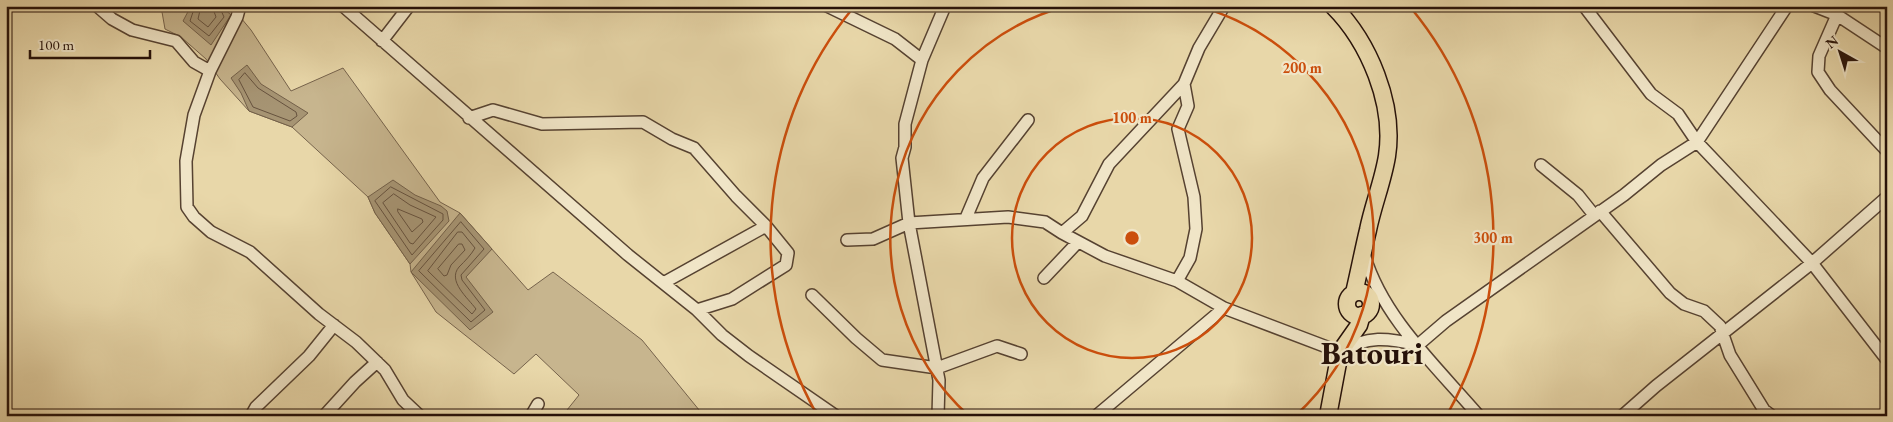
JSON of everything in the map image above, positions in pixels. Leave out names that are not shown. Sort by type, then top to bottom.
[{"type":"highway","points":[[1328,416],[1344,346],[1359,325],[1356,313],[1370,306],[1361,295],[1368,280],[1363,260],[1387,154],[1386,113],[1378,80],[1355,32],[1333,6]]},
{"type":"street","points":[[96,6],[112,19],[132,30],[176,41],[194,62],[210,70]]},
{"type":"street","points":[[240,6],[237,17],[210,70],[194,115],[185,182],[187,207],[211,232],[250,252],[377,362],[390,376],[403,400],[420,416]]},
{"type":"street","points":[[343,6],[628,255],[665,282],[698,310],[722,335],[748,356],[836,416]]},
{"type":"street","points":[[382,41],[410,6]]},
{"type":"street","points":[[827,6],[895,39],[922,60]]},
{"type":"street","points":[[938,416],[937,368],[909,223],[902,158],[905,124],[922,60],[945,6]]},
{"type":"street","points":[[1062,234],[1082,216],[1109,164],[1184,84],[1199,48],[1224,6]]},
{"type":"street","points":[[1584,6],[1651,94],[1678,114],[1697,142],[1812,263],[1887,360]]},
{"type":"street","points":[[1418,345],[1446,321],[1661,165],[1697,142],[1786,6]]},
{"type":"street","points":[[1814,6],[1827,9],[1887,48]]},
{"type":"street","points":[[1837,16],[1819,56],[1818,72],[1830,90],[1887,152]]},
{"type":"street","points":[[1177,281],[1190,258],[1195,241],[1196,228],[1194,197],[1178,130],[1188,106],[1184,84]]},
{"type":"street","points":[[470,118],[493,110],[542,124],[643,122],[672,139],[694,148],[736,196],[766,226],[788,253],[786,265],[732,299],[698,310]]},
{"type":"street","points":[[966,218],[983,178],[1028,120]]},
{"type":"street","points":[[1540,165],[1578,195],[1597,213],[1670,293],[1684,304],[1704,311],[1720,326],[1730,355],[1764,410],[1772,416]]},
{"type":"street","points":[[1622,416],[1656,386],[1812,263],[1887,197]]},
{"type":"street","points":[[847,240],[873,239],[909,223],[1015,216],[1045,222],[1062,234],[1105,256],[1177,281],[1224,308],[1344,346],[1365,340],[1400,341],[1418,345]]},
{"type":"street","points":[[665,282],[766,226]]},
{"type":"street","points":[[1044,278],[1078,242]]},
{"type":"street","points":[[1363,260],[1378,290],[1418,345],[1479,416]]},
{"type":"street","points":[[812,295],[856,338],[882,360],[937,368],[997,346],[1021,354]]},
{"type":"street","points":[[1096,416],[1224,308]]},
{"type":"street","points":[[251,416],[256,407],[309,356],[334,325]]},
{"type":"street","points":[[324,416],[355,382],[377,362]]},
{"type":"street","points":[[531,416],[538,404]]},
{"type":"shaded area","points":[[154,6],[231,6],[251,30],[291,91],[343,68],[440,202],[460,213],[528,290],[553,272],[642,340],[704,416],[571,416],[567,410],[579,395],[536,354],[514,374],[436,312],[411,272],[410,264],[375,213],[368,197],[292,127],[249,111],[220,79],[206,59],[181,37],[165,29],[162,12]]},
{"type":"water","points":[[191,6],[221,6],[231,15],[211,45],[183,21]]},
{"type":"water","points":[[247,65],[261,84],[308,113],[292,127],[249,111],[241,93],[231,78]]},
{"type":"water","points":[[393,180],[415,195],[441,206],[447,211],[449,221],[410,264],[375,213],[368,197]]},
{"type":"water","points":[[460,213],[492,249],[466,277],[493,312],[470,330],[411,272]]},
{"type":"district","name":"Batouri","points":[[1372,353]]}]
